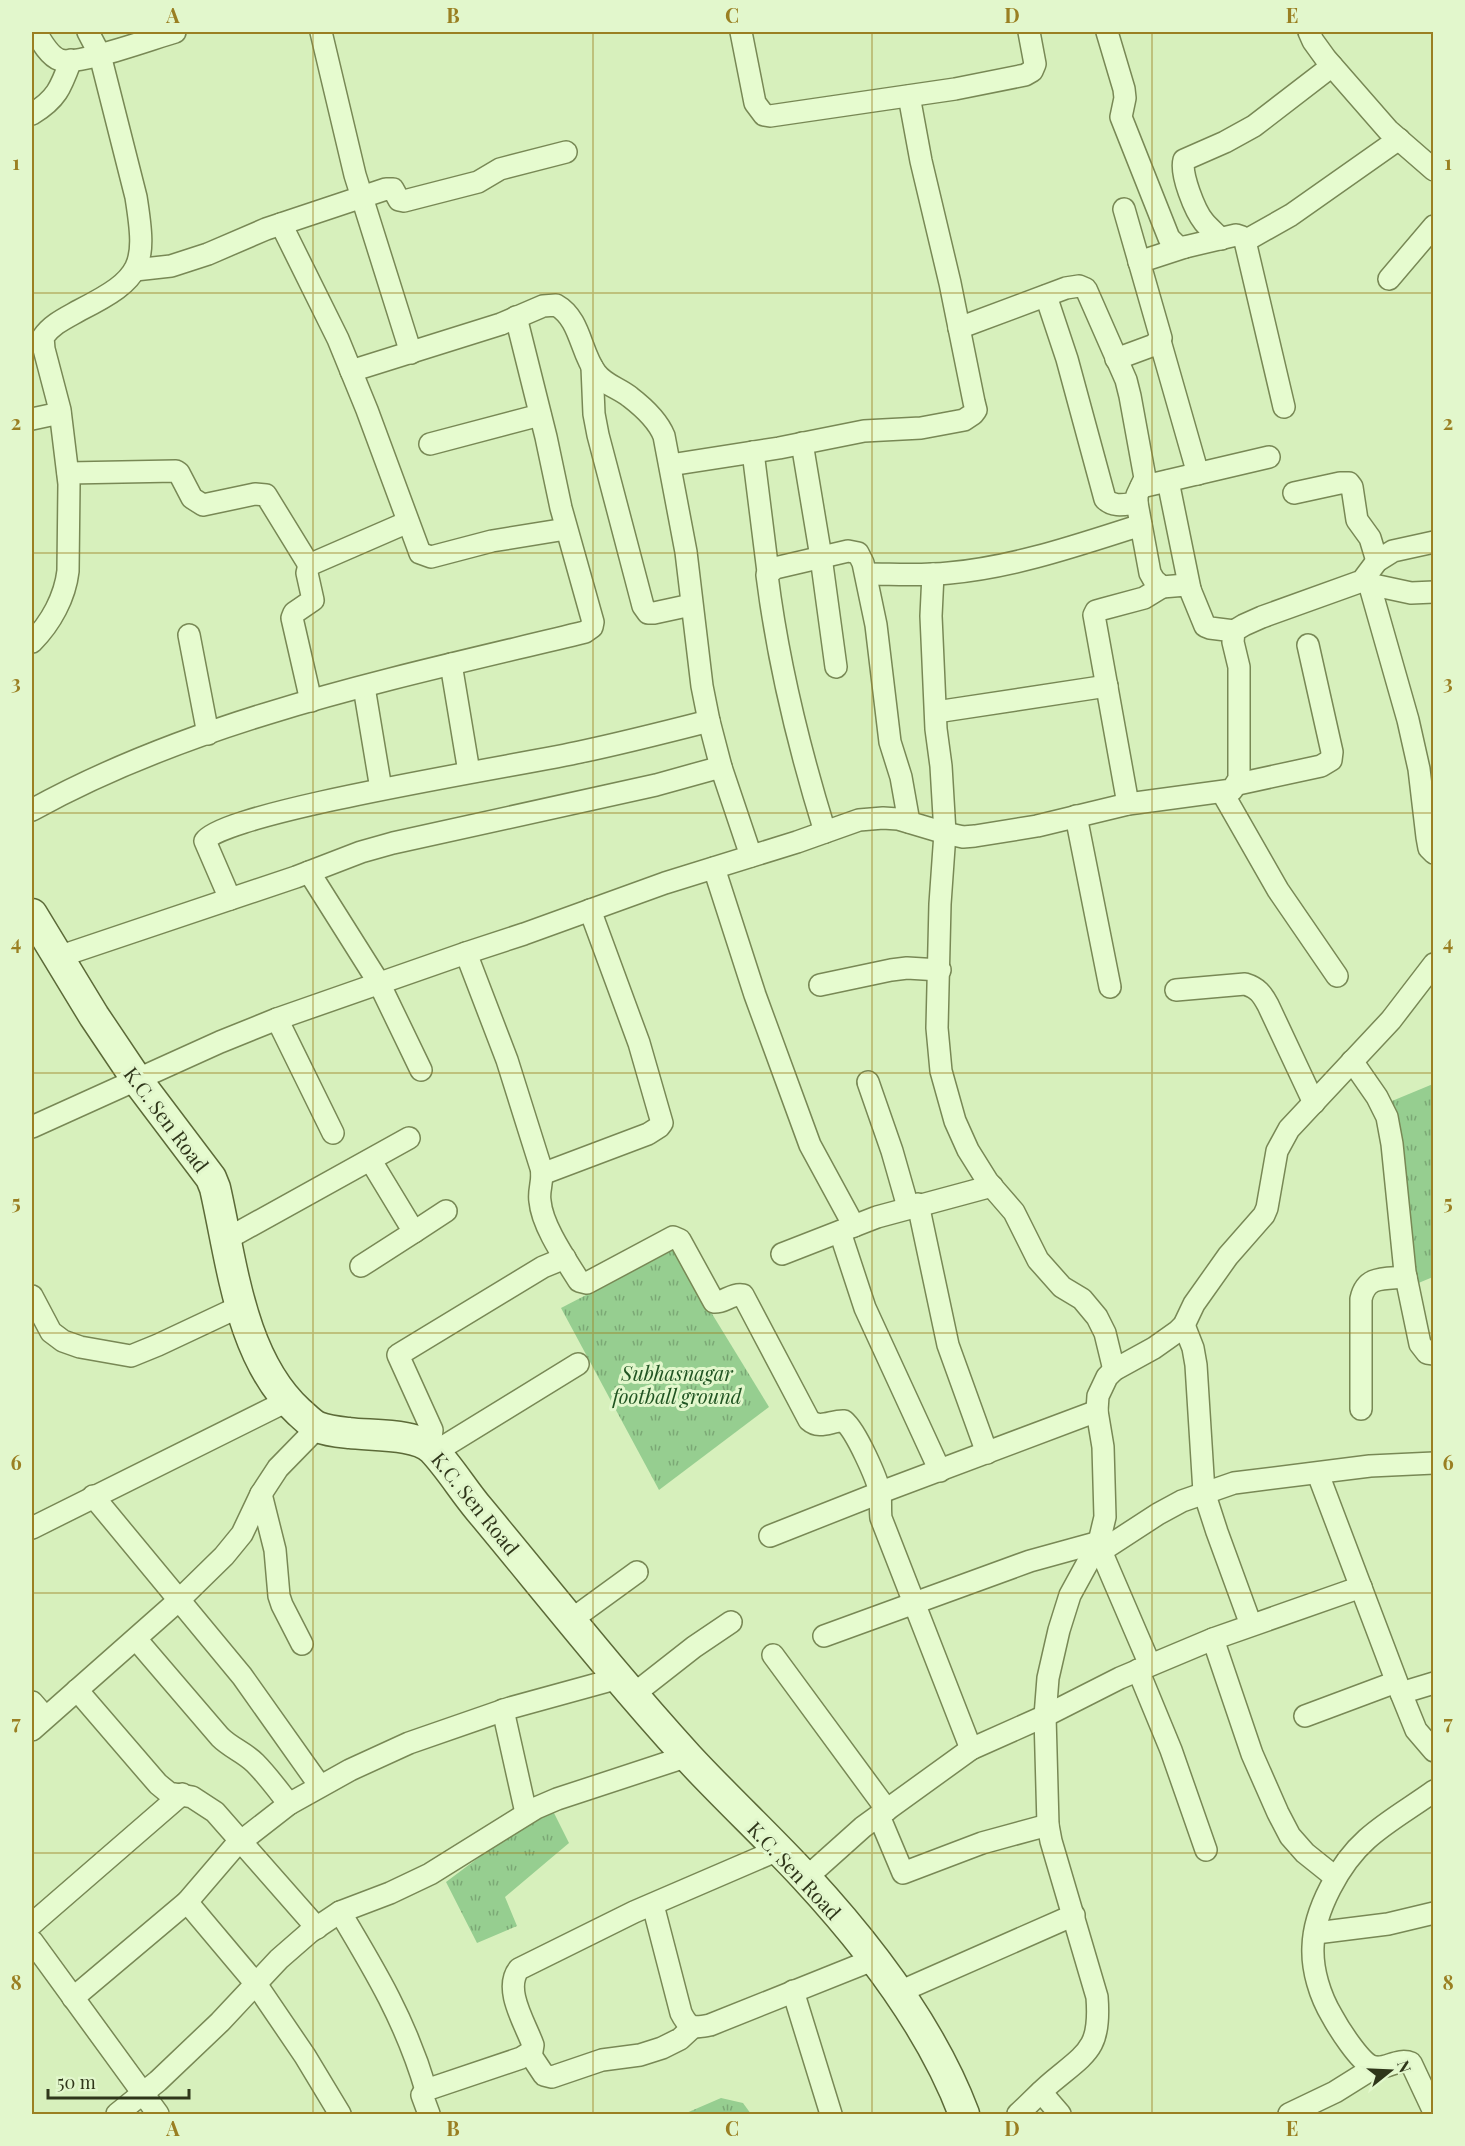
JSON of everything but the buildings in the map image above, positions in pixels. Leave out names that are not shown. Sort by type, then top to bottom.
[{"type":"street","points":[[36,32],[55,57],[61,60],[100,55],[174,32]]},
{"type":"street","points":[[32,642],[54,614],[67,582],[68,473],[60,413],[43,337],[55,324],[104,298],[125,283],[135,270],[140,253],[141,239],[136,196],[100,55],[88,32]]},
{"type":"street","points":[[321,32],[361,197],[411,353]]},
{"type":"street","points":[[741,32],[755,103],[764,115],[776,116],[955,90],[1029,73],[1035,64],[1029,32]]},
{"type":"street","points":[[1107,32],[1124,89],[1125,98],[1121,117],[1169,238],[1178,247],[1185,247]]},
{"type":"street","points":[[1310,32],[1313,41],[1332,66],[1388,130],[1434,170]]},
{"type":"street","points":[[32,114],[54,98],[70,60]]},
{"type":"street","points":[[1221,239],[1195,209],[1183,171],[1184,160],[1254,126],[1332,66]]},
{"type":"street","points":[[670,465],[864,431],[921,428],[969,417],[975,410],[950,283],[924,179],[909,96]]},
{"type":"street","points":[[1245,241],[1291,215],[1399,139]]},
{"type":"street","points":[[135,270],[171,266],[190,260],[281,224],[391,188],[399,200],[407,201],[478,182],[500,169],[566,152]]},
{"type":"street","points":[[1124,209],[1198,474]]},
{"type":"street","points":[[281,224],[338,339],[417,550],[427,556],[522,535],[566,529]]},
{"type":"street","points":[[1389,279],[1434,226]]},
{"type":"street","points":[[1139,262],[1185,247],[1236,235],[1242,237],[1245,241],[1284,407]]},
{"type":"street","points":[[959,328],[1075,286],[1082,286],[1086,289],[1130,396],[1145,478],[1139,495],[1141,525],[1150,573],[1162,587]]},
{"type":"street","points":[[1046,296],[1109,503],[1116,505],[1168,481],[1269,457]]},
{"type":"street","points":[[351,371],[480,331],[543,306],[550,305],[560,308],[569,316],[592,367],[608,384],[630,397],[660,427],[664,436],[686,552],[691,605],[709,721],[721,767],[751,856]]},
{"type":"street","points":[[32,810],[127,765],[266,713],[591,629],[593,622],[566,529],[516,317]]},
{"type":"street","points":[[1116,358],[1160,341]]},
{"type":"street","points":[[592,367],[594,414],[598,435],[643,606],[648,613],[654,613],[691,605]]},
{"type":"street","points":[[32,419],[60,413]]},
{"type":"street","points":[[430,444],[540,415]]},
{"type":"street","points":[[802,443],[836,667]]},
{"type":"street","points":[[753,452],[772,618],[784,681],[807,773],[825,832]]},
{"type":"street","points":[[68,473],[176,471],[194,501],[203,505],[255,494],[266,495],[309,565],[308,573],[313,600],[294,613],[292,618],[311,701]]},
{"type":"street","points":[[1168,481],[1190,589],[1205,626],[1210,628],[1234,631],[1262,617],[1356,584],[1371,574],[1393,551],[1434,542]]},
{"type":"street","points":[[1294,493],[1340,483],[1349,483],[1352,487],[1357,520],[1370,538],[1371,574],[1419,770],[1426,837],[1429,848],[1434,853]]},
{"type":"street","points":[[309,565],[408,522]]},
{"type":"street","points":[[866,574],[933,574],[982,568],[1064,550],[1141,525]]},
{"type":"street","points":[[768,572],[775,568],[848,551],[855,551],[860,556],[876,625],[890,742],[901,777],[909,822]]},
{"type":"street","points":[[933,574],[931,616],[945,833],[940,904],[937,1028],[941,1071],[956,1121],[968,1150],[992,1186],[1014,1212],[1038,1260],[1048,1274],[1062,1287],[1082,1299],[1097,1317],[1105,1333],[1114,1370]]},
{"type":"street","points":[[1371,574],[1411,593],[1434,592]]},
{"type":"street","points":[[1128,804],[1094,613],[1148,596],[1162,587],[1186,585],[1190,589]]},
{"type":"street","points":[[1234,631],[1233,642],[1239,667],[1230,788],[1278,890],[1337,976]]},
{"type":"street","points":[[189,634],[208,734]]},
{"type":"street","points":[[32,1127],[220,1042],[277,1020],[665,883],[859,820],[883,818],[909,822],[963,837],[975,836],[1037,826],[1128,804],[1230,788],[1321,766],[1331,760],[1332,752],[1308,645]]},
{"type":"street","points":[[451,664],[469,772]]},
{"type":"street","points":[[936,712],[1107,686]]},
{"type":"street","points":[[364,687],[381,789]]},
{"type":"street","points":[[230,899],[206,845],[211,835],[260,818],[381,789],[580,752],[709,721]]},
{"type":"street","points":[[58,957],[309,872],[361,852],[656,785],[721,767]]},
{"type":"street","points":[[1076,816],[1110,987]]},
{"type":"street","points":[[714,868],[755,995],[810,1145],[847,1229],[865,1308],[940,1471]]},
{"type":"street","points":[[309,872],[380,983],[421,1070]]},
{"type":"street","points":[[542,1174],[648,1134],[659,1127],[662,1122],[639,1043],[591,910]]},
{"type":"street","name":"K.C. Sen Road","points":[[32,914],[136,1080],[211,1178],[241,1306],[260,1357],[275,1387],[286,1401],[318,1427],[346,1433],[406,1438],[433,1449],[475,1504],[626,1686],[688,1756],[806,1878],[875,1959],[934,2049],[957,2095],[964,2115]]},
{"type":"street","points":[[466,952],[507,1060],[542,1174],[539,1199],[545,1221],[579,1281],[587,1283],[674,1237],[680,1240],[714,1302],[719,1303],[738,1294],[743,1295],[812,1424],[844,1421],[853,1430],[880,1493],[880,1518],[971,1749]]},
{"type":"street","points":[[1017,2115],[1078,2062],[1090,2048],[1096,2036],[1099,2017],[1097,1996],[1054,1856],[1048,1825],[1045,1716],[1048,1678],[1059,1630],[1070,1595],[1097,1550],[1105,1517],[1103,1447],[1096,1412],[1102,1385],[1114,1370],[1154,1348],[1184,1325],[1194,1304],[1228,1256],[1264,1215],[1277,1151],[1289,1129],[1404,1005],[1434,964]]},
{"type":"street","points":[[820,985],[907,968],[940,970]]},
{"type":"street","points":[[1176,990],[1222,985],[1254,986],[1268,1005],[1314,1102]]},
{"type":"street","points":[[277,1020],[333,1133]]},
{"type":"street","points":[[1352,1061],[1377,1097],[1387,1117],[1406,1277],[1420,1344],[1426,1353],[1434,1354]]},
{"type":"street","points":[[868,1082],[913,1206],[948,1345],[987,1453]]},
{"type":"street","points":[[225,1240],[409,1138]]},
{"type":"street","points":[[371,1161],[414,1232]]},
{"type":"street","points":[[782,1254],[913,1206],[992,1186]]},
{"type":"street","points":[[361,1266],[446,1211]]},
{"type":"street","points":[[565,1258],[543,1267],[398,1354],[432,1430],[433,1449],[578,1364]]},
{"type":"street","points":[[1361,1409],[1360,1299],[1370,1282],[1406,1277]]},
{"type":"street","points":[[32,1296],[51,1332],[63,1341],[80,1347],[130,1356],[241,1306]]},
{"type":"street","points":[[1184,1325],[1193,1348],[1196,1365],[1204,1492],[1251,1624]]},
{"type":"street","points":[[32,1528],[286,1401]]},
{"type":"street","points":[[770,1536],[1096,1412]]},
{"type":"street","points":[[36,1716],[77,1690],[178,1601],[234,1545],[242,1534],[261,1494],[278,1468],[318,1427]]},
{"type":"street","points":[[824,1636],[1030,1561],[1097,1550],[1158,1514],[1204,1492],[1245,1481],[1370,1466],[1434,1463]]},
{"type":"street","points":[[1318,1474],[1398,1688],[1416,1730],[1434,1751]]},
{"type":"street","points":[[261,1494],[276,1550],[279,1596],[302,1644]]},
{"type":"street","points":[[93,1496],[242,1676],[320,1786]]},
{"type":"street","points":[[1097,1550],[1144,1668],[1206,1850]]},
{"type":"street","points":[[571,1620],[637,1572]]},
{"type":"street","points":[[806,1878],[863,1827],[971,1749],[1045,1716],[1120,1678],[1213,1639],[1361,1587]]},
{"type":"street","points":[[73,1998],[187,1902],[241,1841],[289,1804],[320,1786],[409,1743],[503,1710],[626,1686],[694,1647],[731,1622]]},
{"type":"street","points":[[136,1639],[220,1737],[230,1747],[255,1762],[289,1804]]},
{"type":"street","points":[[1213,1639],[1252,1754],[1278,1814],[1290,1836],[1305,1853],[1335,1877]]},
{"type":"street","points":[[773,1655],[883,1813],[903,1873],[982,1842],[1048,1825]]},
{"type":"street","points":[[1305,1716],[1398,1688],[1434,1683]]},
{"type":"street","points":[[77,1690],[158,1784],[169,1793],[192,1797],[214,1812],[316,1928]]},
{"type":"street","points":[[503,1710],[526,1814]]},
{"type":"street","points":[[117,2115],[220,2022],[279,1959],[316,1928],[340,1912],[390,1893],[430,1874],[526,1814],[557,1799],[688,1756]]},
{"type":"street","points":[[1375,2067],[1359,2055],[1337,2025],[1320,1989],[1313,1946],[1319,1917],[1335,1877],[1367,1839],[1434,1791]]},
{"type":"street","points":[[32,1924],[182,1794]]},
{"type":"street","points":[[778,1850],[653,1905],[519,1969],[514,1975],[512,1984],[515,1999],[532,2045],[530,2054],[544,2075],[552,2077],[602,2060],[640,2055],[662,2048],[680,2039],[693,2027],[710,2025],[875,1959]]},
{"type":"street","points":[[187,1902],[256,1984],[305,2056],[340,2115]]},
{"type":"street","points":[[653,1905],[681,2013],[686,2023],[693,2027]]},
{"type":"street","points":[[340,1912],[397,2011],[416,2055],[426,2090]]},
{"type":"street","points":[[1316,1933],[1388,1924],[1434,1913]]},
{"type":"street","points":[[897,1993],[1074,1915]]},
{"type":"street","points":[[32,1941],[158,2115]]},
{"type":"street","points":[[793,1991],[831,2115]]},
{"type":"street","points":[[429,2115],[422,2095],[426,2090],[530,2054]]},
{"type":"street","points":[[1289,2115],[1335,2092],[1375,2067],[1407,2061],[1426,2073],[1434,2112]]},
{"type":"street","points":[[1041,2092],[1060,2115]]},
{"type":"green space","points":[[1433,1084],[1433,1277],[1416,1284],[1392,1101]]},
{"type":"green space","name":"Subhasnagar football ground","points":[[673,1250],[769,1407],[659,1490],[561,1308]]},
{"type":"green space","points":[[552,1809],[569,1843],[505,1897],[517,1926],[477,1943],[446,1882],[494,1846]]},
{"type":"green space","points":[[721,2098],[743,2103],[751,2114],[684,2114]]}]
